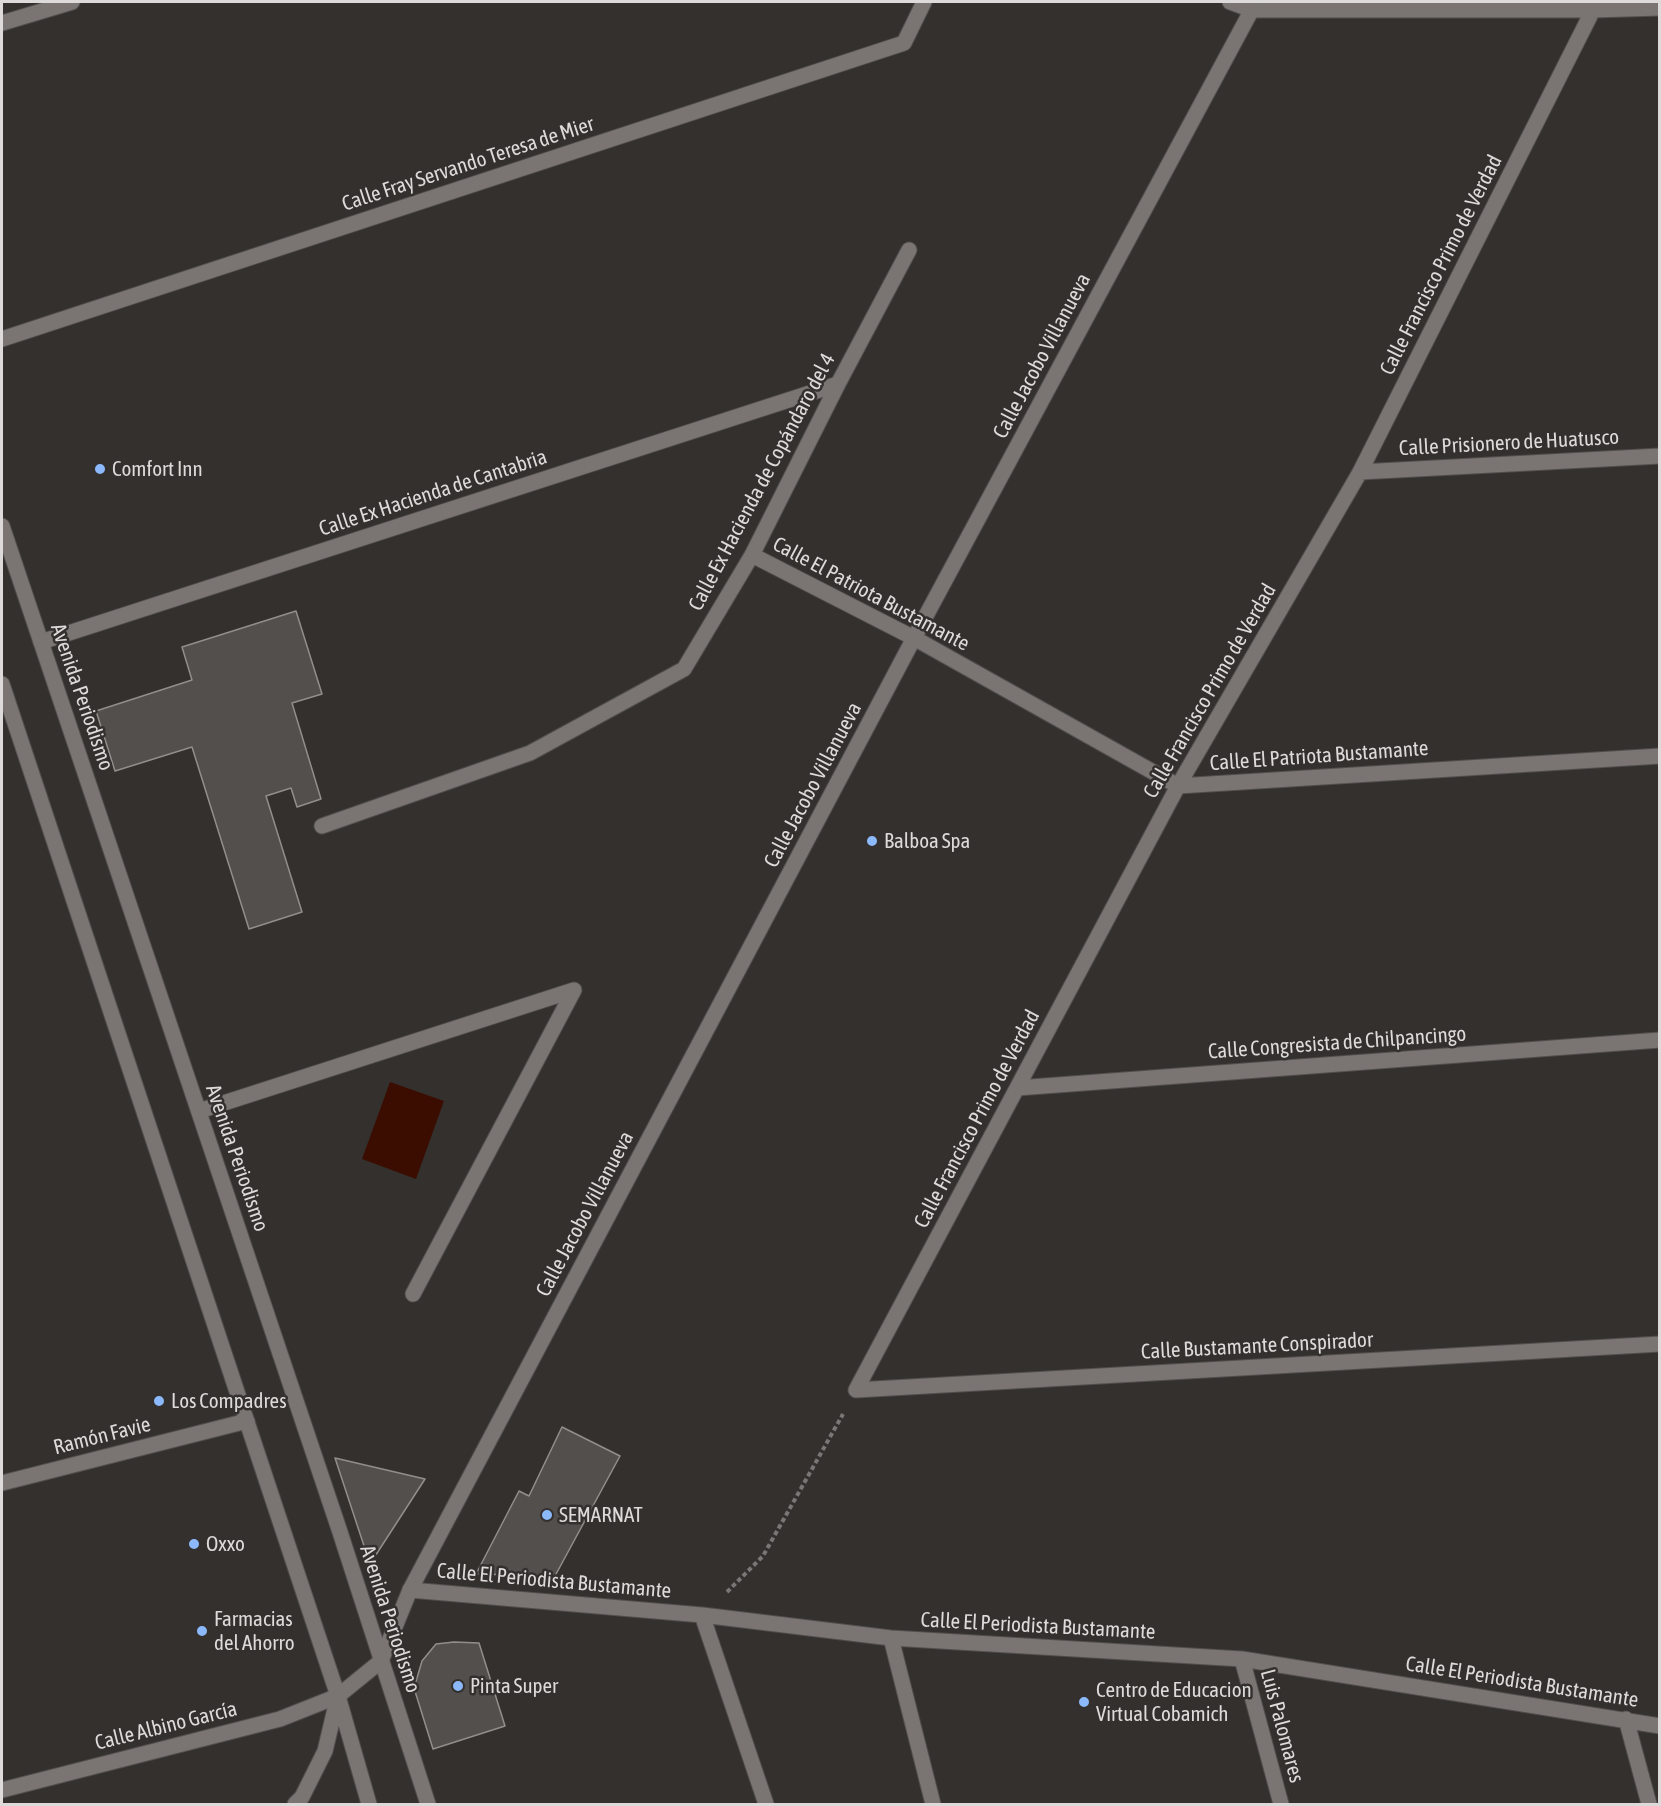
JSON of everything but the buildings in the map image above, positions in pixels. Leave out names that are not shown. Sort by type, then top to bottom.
[{"type":"street","points":[[2,23],[72,2]]},
{"type":"street","name":"Calle Fray Servando Teresa de Mier","points":[[2,339],[904,43],[924,2]]},
{"type":"street","points":[[1230,2],[1254,6],[1593,10],[1659,8]]},
{"type":"street","name":"Calle Jacobo Villanueva","points":[[381,1661],[410,1590],[914,638],[1254,6]]},
{"type":"street","name":"Calle Francisco Primo de Verdad","points":[[856,1390],[1178,786],[1360,472],[1593,10]]},
{"type":"street","name":"Calle Ex Hacienda de Copándaro del 4","points":[[322,826],[530,753],[684,669],[752,555],[909,250]]},
{"type":"street","name":"Calle Ex Hacienda de Cantabria","points":[[41,642],[838,384]]},
{"type":"street","name":"Calle Prisionero de Huatusco","points":[[1360,472],[1659,456]]},
{"type":"street","name":"Avenida Periodismo","points":[[2,526],[339,1529],[428,1804]]},
{"type":"street","name":"Calle El Patriota Bustamante","points":[[752,555],[914,638],[1178,786],[1659,756]]},
{"type":"street","points":[[2,684],[338,1696],[369,1804]]},
{"type":"street","points":[[199,1111],[574,990],[413,1294]]},
{"type":"street","name":"Calle Congresista de Chilpancingo","points":[[1017,1088],[1659,1040]]},
{"type":"street","name":"Calle Bustamante Conspirador","points":[[856,1390],[1659,1344]]},
{"type":"street","name":"Ramón Favie","points":[[2,1483],[247,1421]]},
{"type":"street","name":"Calle El Periodista Bustamante","points":[[410,1590],[702,1615],[891,1638],[1242,1659],[1659,1726]]},
{"type":"street","points":[[702,1615],[766,1804]]},
{"type":"street","points":[[891,1638],[933,1804]]},
{"type":"street","name":"Luis Palomares","points":[[1242,1659],[1281,1804]]},
{"type":"street","name":"Calle Albino García","points":[[2,1790],[280,1719],[338,1696],[381,1661]]},
{"type":"street","points":[[295,1804],[302,1797],[325,1751],[338,1696]]},
{"type":"street","points":[[1626,1719],[1649,1804]]},
{"type":"path","points":[[702,1615],[764,1556],[856,1390]]},
{"type":"shaded area","points":[[390,1082],[444,1101],[416,1179],[362,1159]]},
{"type":"place","name":"Comfort Inn","points":[[100,469]]},
{"type":"place","name":"Balboa Spa","points":[[872,841]]},
{"type":"place","name":"Los Compadres","points":[[159,1401]]},
{"type":"place","name":"SEMARNAT","points":[[547,1515]]},
{"type":"place","name":"Oxxo","points":[[194,1544]]},
{"type":"place","name":"Farmacias del Ahorro","points":[[202,1631]]},
{"type":"place","name":"Pinta Super","points":[[458,1686]]},
{"type":"place","name":"Centro de Educacion Virtual Cobamich","points":[[1084,1702]]}]
